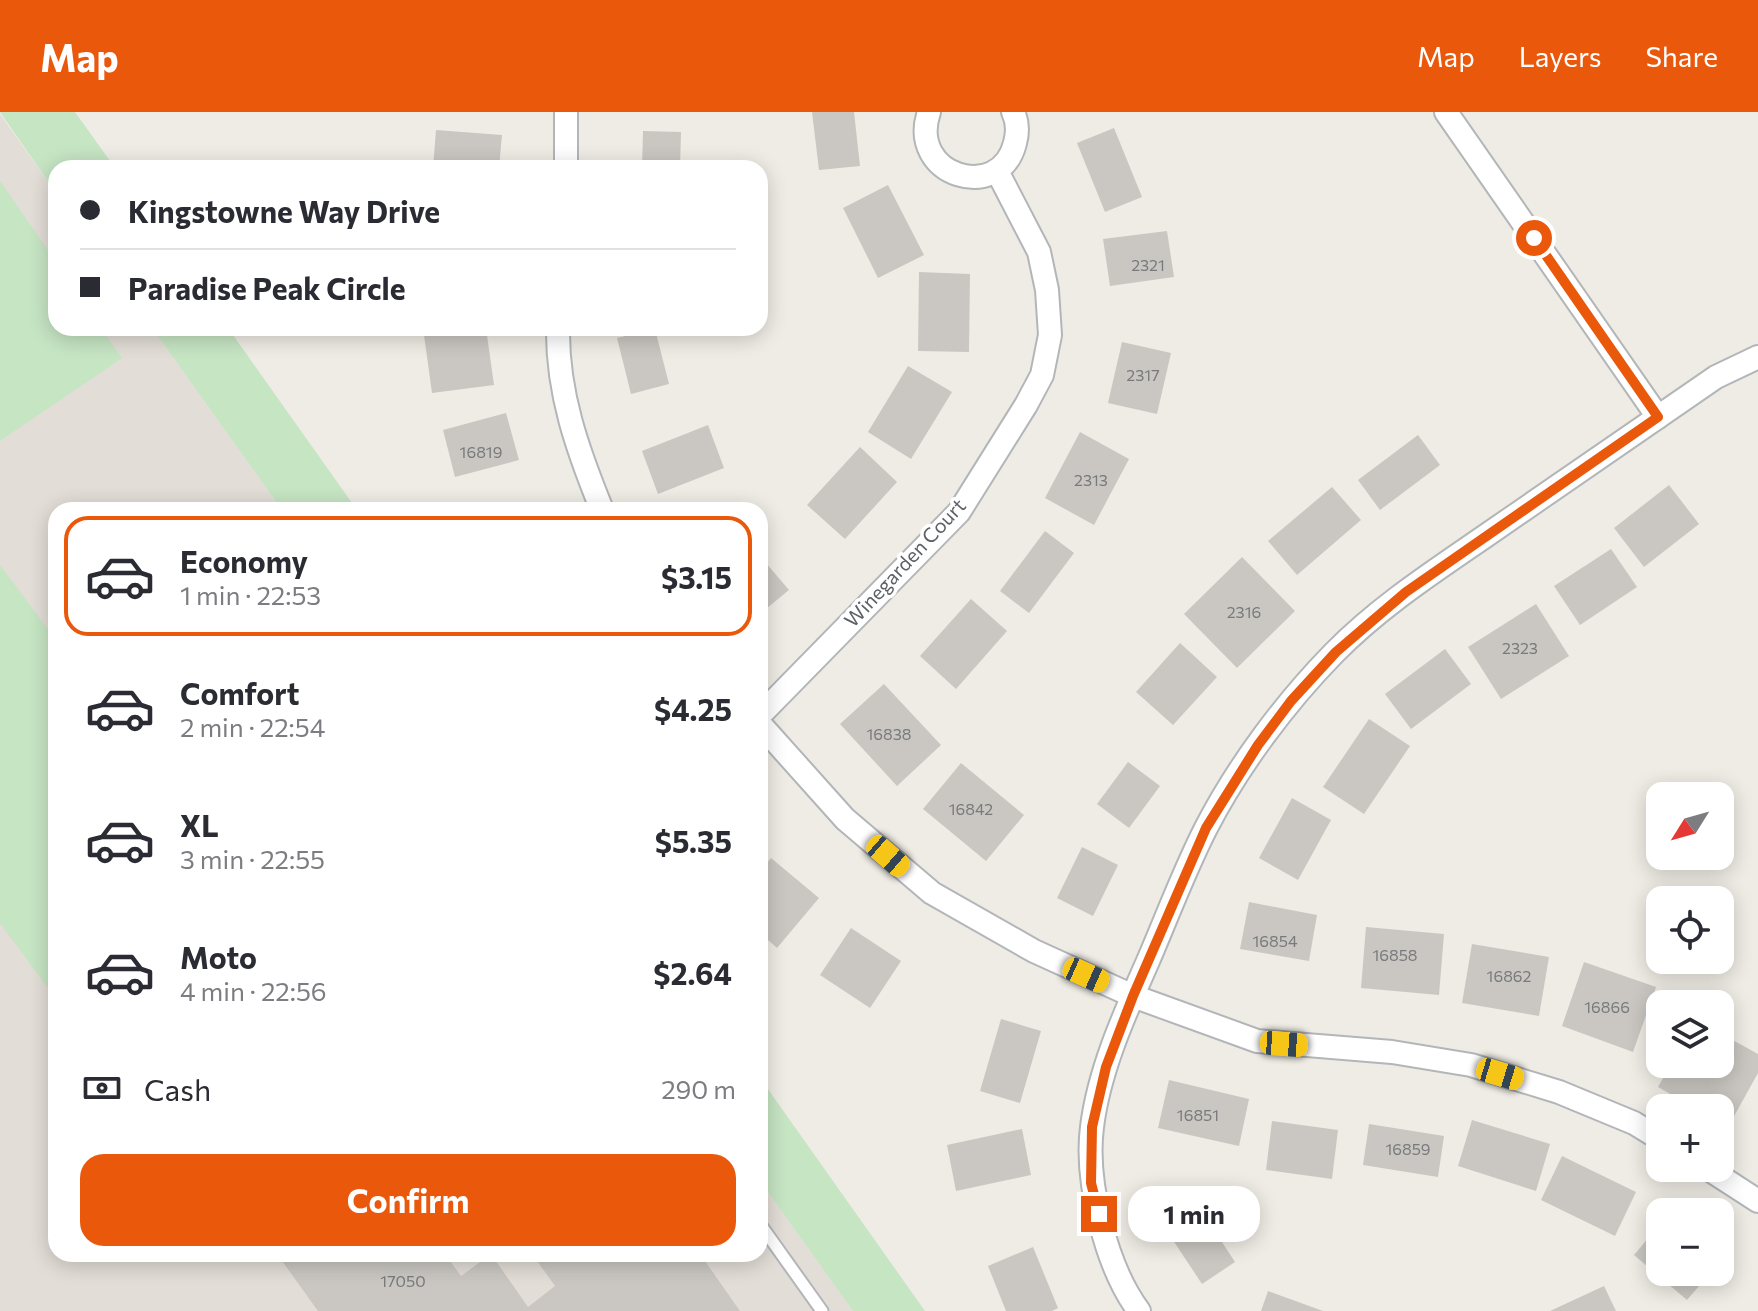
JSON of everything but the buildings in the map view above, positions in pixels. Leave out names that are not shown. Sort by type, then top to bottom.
[{"type":"street","points":[[566,112],[566,160]]},
{"type":"street","points":[[929,112],[925,130],[927,146],[935,160],[965,178],[997,171],[1014,149],[1017,134],[1013,112]]},
{"type":"street","points":[[1446,112],[1658,417]]},
{"type":"street","name":"Winegarden Court","points":[[768,707],[959,512],[1042,375],[1050,335],[1047,290],[1039,252],[997,171]]},
{"type":"street","points":[[558,336],[558,354],[575,443],[599,502]]},
{"type":"street","points":[[1139,1311],[1130,1299],[1108,1245],[1091,1183],[1092,1127],[1106,1067],[1133,996],[1206,828],[1258,745],[1336,652],[1406,592],[1716,377],[1758,357]]},
{"type":"street","points":[[768,733],[845,819],[932,893],[1034,951],[1133,996],[1257,1041],[1392,1052],[1471,1065],[1559,1092],[1646,1130]]},
{"type":"street","points":[[1729,1182],[1758,1201]]},
{"type":"lane","points":[[768,1235],[822,1311]]},
{"type":"shaded area","points":[[0,114],[48,182],[48,336],[158,336],[276,502],[48,502],[48,1262],[768,1262],[768,1192],[853,1311],[0,1311]]},
{"type":"green space","points":[[0,112],[75,112],[109,160],[48,160],[48,181]]},
{"type":"green space","points":[[0,181],[48,250],[48,336],[107,336],[122,358],[0,441]]},
{"type":"green space","points":[[158,336],[234,336],[351,502],[276,502]]},
{"type":"green space","points":[[0,565],[48,629],[48,988],[0,923]]},
{"type":"green space","points":[[768,1089],[925,1311],[853,1311],[768,1192]]},
{"type":"route","points":[[1099,1214],[1091,1183],[1092,1127],[1106,1067],[1133,996],[1206,828],[1258,745],[1291,701],[1336,652],[1406,592],[1658,417],[1534,238]]}]
